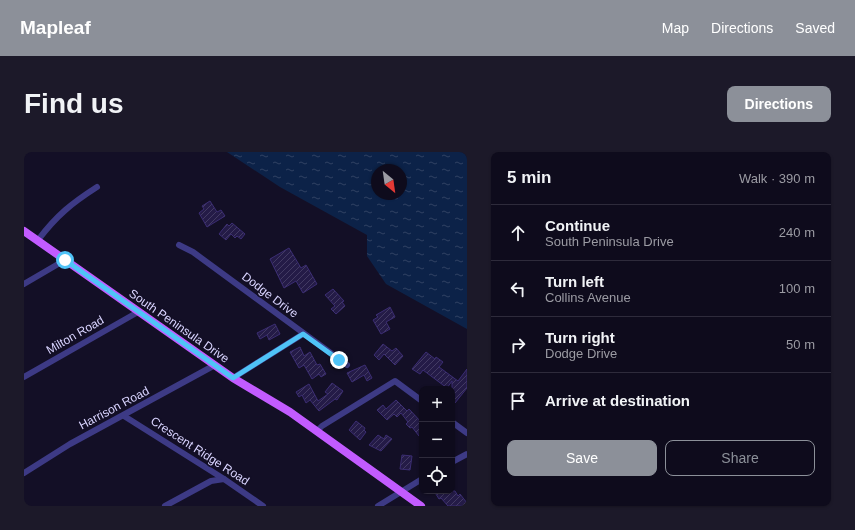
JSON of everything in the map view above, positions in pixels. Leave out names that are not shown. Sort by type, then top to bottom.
[{"type":"main road","name":"South Peninsula Drive","points":[[24,231],[233,378],[290,412],[421,506]]},
{"type":"street","points":[[38,240],[54,219],[73,203],[97,187]]},
{"type":"street","name":"Dodge Drive","points":[[179,245],[206,261],[347,366]]},
{"type":"street","points":[[24,284],[65,260]]},
{"type":"street","name":"Milton Road","points":[[24,377],[138,312]]},
{"type":"street","points":[[233,378],[303,334]]},
{"type":"street","name":"Harrison Road","points":[[24,473],[70,444],[124,416],[215,365]]},
{"type":"street","points":[[317,432],[322,426],[395,382],[419,399]]},
{"type":"street","name":"Crescent Ridge Road","points":[[124,416],[224,479],[263,506]]},
{"type":"street","points":[[455,424],[467,433]]},
{"type":"street","points":[[455,460],[467,454]]},
{"type":"street","points":[[165,506],[211,481],[224,479]]},
{"type":"street","points":[[378,506],[419,481]]},
{"type":"water","points":[[227,152],[467,152],[467,329],[386,284],[367,256],[367,235],[280,187]]},
{"type":"building","points":[[210,201],[217,212],[221,210],[225,216],[207,227],[199,213],[204,209],[202,206]]},
{"type":"building","points":[[232,223],[245,234],[241,239],[237,236],[235,238],[231,234],[226,240],[219,234],[227,224],[229,226]]},
{"type":"building","points":[[289,248],[301,268],[306,265],[317,284],[303,293],[296,281],[284,288],[270,259]]},
{"type":"building","points":[[333,289],[344,301],[342,302],[345,306],[336,314],[331,309],[335,306],[325,295]]},
{"type":"building","points":[[390,307],[395,317],[386,322],[390,329],[381,334],[373,320],[378,317],[376,315]]},
{"type":"building","points":[[275,324],[280,334],[269,340],[267,335],[260,339],[257,333]]},
{"type":"building","points":[[383,344],[392,351],[396,348],[403,356],[395,365],[384,354],[379,360],[374,355]]},
{"type":"building","points":[[300,347],[304,356],[310,352],[317,365],[320,364],[326,374],[321,377],[319,374],[312,379],[304,365],[299,368],[290,352]]},
{"type":"building","points":[[426,352],[435,359],[436,357],[443,362],[439,367],[458,381],[467,369],[467,388],[455,403],[455,386],[452,386],[452,381],[448,386],[444,386],[423,370],[420,374],[412,369]]},
{"type":"building","points":[[365,365],[372,378],[367,381],[364,375],[352,382],[347,373]]},
{"type":"building","points":[[332,383],[343,391],[337,400],[335,399],[319,411],[310,400],[306,403],[302,395],[299,397],[296,392],[309,384],[318,401],[328,394],[325,392]]},
{"type":"building","points":[[396,400],[407,411],[409,409],[419,420],[419,436],[412,427],[410,428],[406,424],[408,422],[401,413],[397,417],[394,414],[387,420],[377,410],[383,405],[386,409]]},
{"type":"building","points":[[356,421],[365,428],[364,430],[366,432],[360,440],[349,430]]},
{"type":"building","points":[[378,435],[384,439],[386,435],[392,439],[381,451],[369,445]]},
{"type":"building","points":[[402,455],[412,456],[410,470],[400,469]]},
{"type":"building","points":[[455,491],[458,496],[460,494],[467,503],[467,506],[448,506],[441,498],[439,499],[436,494],[455,494]]},
{"type":"route","points":[[65,260],[233,378],[303,334],[339,360]]}]
